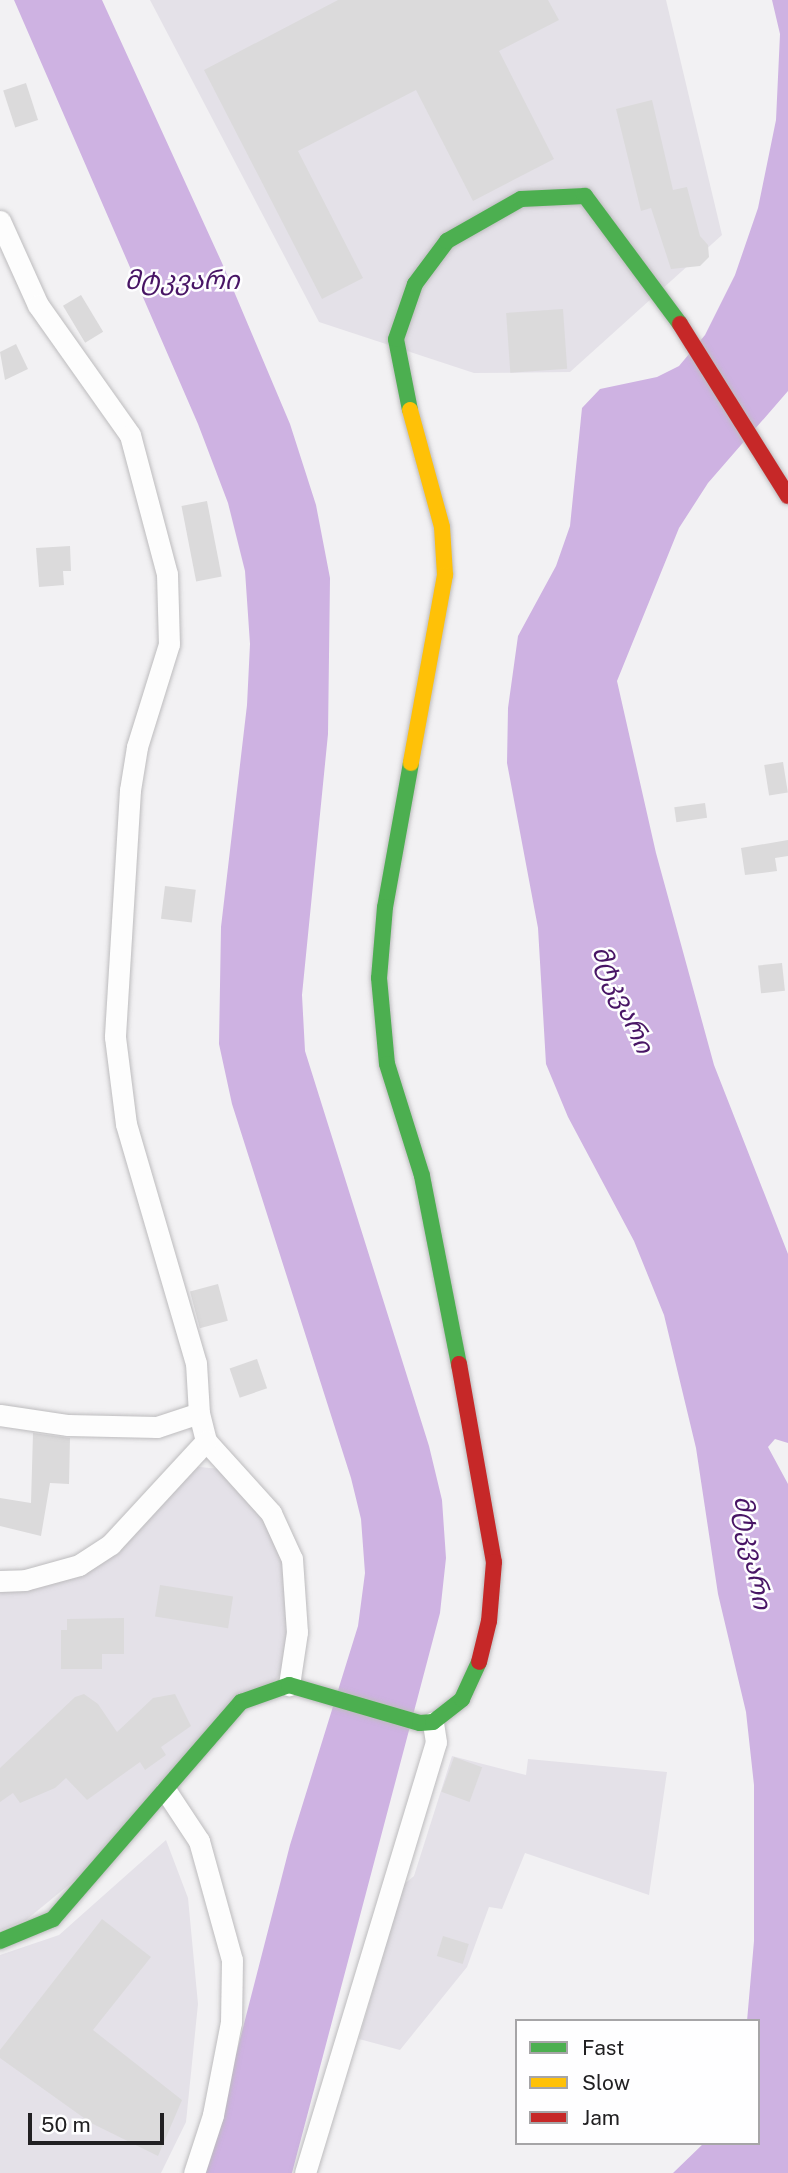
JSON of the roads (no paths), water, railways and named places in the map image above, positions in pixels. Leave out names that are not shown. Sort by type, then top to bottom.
[{"type":"street","points":[[0,1941],[53,1920],[166,1791],[223,1718],[257,1693],[289,1685],[427,1722],[462,1699],[476,1673],[489,1621],[494,1562],[444,1271],[422,1176],[387,1064],[379,978],[385,908],[445,575],[442,527],[415,438],[396,339],[415,284],[446,241],[521,199],[585,196],[665,300],[788,496]]},
{"type":"street","points":[[0,221],[38,305],[130,435],[167,574],[169,644],[137,747],[130,790],[115,1037],[126,1125],[196,1363],[199,1413],[206,1441],[271,1513],[292,1559],[297,1632],[289,1685]]},
{"type":"street","points":[[0,1415],[68,1425],[156,1427],[199,1413]]},
{"type":"street","points":[[0,1581],[79,1565],[111,1544],[206,1441]]},
{"type":"street","points":[[305,2173],[436,1742],[427,1722]]},
{"type":"street","points":[[166,1791],[199,1841],[232,1960],[231,2022],[213,2115],[194,2173]]},
{"type":"water","name":"მტკვარი","points":[[14,0],[102,0],[222,263],[290,424],[316,505],[330,578],[328,734],[302,995],[305,1051],[429,1446],[442,1500],[446,1558],[440,1613],[292,2173],[200,2173],[237,2051],[290,1845],[358,1626],[365,1573],[361,1519],[351,1478],[232,1104],[219,1044],[221,927],[247,705],[250,644],[245,571],[228,503],[198,424]]},
{"type":"water","points":[[772,0],[788,0],[788,391],[708,483],[679,528],[617,681],[656,853],[714,1065],[788,1254],[788,1443],[775,1439],[768,1447],[788,1484],[788,2173],[673,2173],[702,2145],[760,2145],[760,2019],[747,2019],[754,1941],[754,1785],[746,1712],[718,1594],[696,1448],[664,1315],[634,1241],[568,1117],[546,1064],[538,928],[507,763],[508,708],[518,636],[556,566],[570,526],[582,408],[600,389],[657,377],[679,366],[705,335],[735,275],[758,208],[776,120],[780,34]]}]
